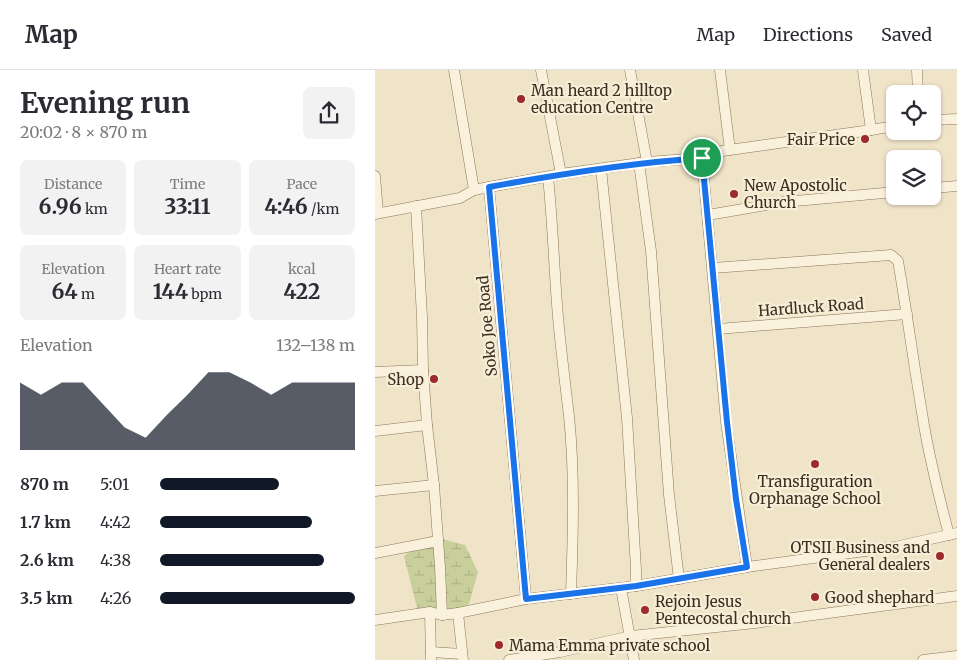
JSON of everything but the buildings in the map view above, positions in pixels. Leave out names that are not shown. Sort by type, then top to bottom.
[{"type":"street","points":[[455,70],[474,190]]},
{"type":"street","points":[[541,70],[561,174]]},
{"type":"street","points":[[630,70],[643,163],[669,495],[679,579]]},
{"type":"street","points":[[720,70],[731,150]]},
{"type":"street","points":[[863,70],[871,130]]},
{"type":"street","points":[[917,70],[918,85]]},
{"type":"street","points":[[941,120],[957,119]]},
{"type":"street","points":[[375,176],[376,213],[460,198],[474,190],[561,174],[643,163],[702,158],[715,152],[886,128]]},
{"type":"street","points":[[702,158],[730,450],[747,567]]},
{"type":"street","points":[[601,169],[627,418],[636,586]]},
{"type":"street","points":[[549,177],[559,325],[569,416],[574,510],[571,594]]},
{"type":"street","points":[[941,187],[957,186]]},
{"type":"street","name":"Soko Joe Road","points":[[489,187],[526,599]]},
{"type":"street","points":[[708,215],[784,202],[886,193]]},
{"type":"street","points":[[416,206],[423,370],[434,485],[442,615]]},
{"type":"street","points":[[375,620],[430,612],[442,615],[459,613],[526,599],[636,586],[747,567],[895,547],[953,534],[932,465],[898,260],[891,255],[713,268]]},
{"type":"street","name":"Hardluck Road","points":[[718,328],[907,314]]},
{"type":"street","points":[[375,372],[423,370]]},
{"type":"street","points":[[375,431],[427,425]]},
{"type":"street","points":[[375,490],[434,485]]},
{"type":"street","points":[[375,553],[438,541]]},
{"type":"street","points":[[621,588],[634,660]]},
{"type":"street","points":[[509,660],[560,652],[631,636],[755,623],[957,596]]},
{"type":"street","points":[[430,612],[431,656],[462,657],[459,613]]},
{"type":"street","points":[[923,660],[957,656]]},
{"type":"green space","points":[[430,536],[465,545],[478,572],[469,604],[445,617],[418,612],[404,556]]},
{"type":"place","name":"Man heard 2 hilltop education Centre","points":[[521,99]]},
{"type":"place","name":"Fair Price","points":[[865,139]]},
{"type":"place","name":"New Apostolic Church","points":[[734,194]]},
{"type":"place","name":"Shop","points":[[434,379]]},
{"type":"place","name":"Transfiguration Orphanage School","points":[[815,464]]},
{"type":"place","name":"OTSII Business and General dealers","points":[[940,556]]},
{"type":"place","name":"Good shephard","points":[[815,597]]},
{"type":"place","name":"Rejoin Jesus Pentecostal church","points":[[645,610]]},
{"type":"place","name":"Mama Emma private school","points":[[499,645]]},
{"type":"route","points":[[702,158],[727,422],[736,499],[747,567],[660,583],[526,599],[489,187],[561,174],[647,162],[702,158]]}]
